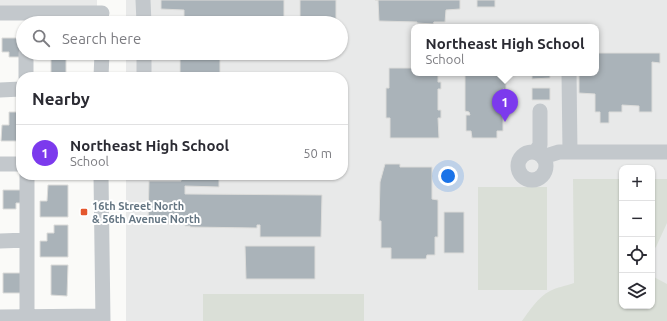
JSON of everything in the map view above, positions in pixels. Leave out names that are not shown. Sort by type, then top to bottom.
[{"type":"street","points":[[144,0],[144,16]]},
{"type":"street","points":[[0,13],[102,12]]},
{"type":"street","points":[[26,60],[26,72]]},
{"type":"street","points":[[101,72],[102,60]]},
{"type":"street","points":[[144,60],[144,72]]},
{"type":"street","points":[[569,76],[570,152]]},
{"type":"street","points":[[0,90],[16,89]]},
{"type":"street","points":[[540,111],[539,155],[559,152],[667,152]]},
{"type":"street","points":[[0,164],[16,164]]},
{"type":"street","points":[[27,180],[27,319]]},
{"type":"street","points":[[0,316],[27,319],[103,318],[101,180]]},
{"type":"street","points":[[0,241],[27,240]]},
{"type":"shaded area","points":[[0,0],[97,0],[97,7],[0,7]]},
{"type":"shaded area","points":[[126,0],[667,0],[667,321],[126,321],[126,180],[348,180],[348,72],[126,72],[126,60],[348,60],[348,16],[126,16]]},
{"type":"shaded area","points":[[573,179],[619,179],[619,309],[655,309],[655,278],[667,284],[667,321],[522,321],[534,304],[550,291],[574,283]]},
{"type":"shaded area","points":[[655,179],[667,179],[667,223],[655,248]]},
{"type":"shaded area","points":[[478,187],[547,187],[547,290],[478,290]]},
{"type":"shaded area","points":[[203,294],[364,294],[364,321],[203,321]]},
{"type":"building","points":[[161,0],[284,0],[284,16],[184,16],[184,10],[161,9]]},
{"type":"building","points":[[300,0],[336,0],[336,16],[300,16]]},
{"type":"building","points":[[378,0],[460,0],[460,9],[446,10],[445,22],[434,22],[433,24],[379,21]]},
{"type":"building","points":[[477,0],[495,0],[495,7],[477,7]]},
{"type":"building","points":[[2,38],[16,38],[16,57],[9,57],[9,52],[2,52]]},
{"type":"building","points":[[599,53],[660,53],[660,63],[652,62],[652,112],[639,112],[639,106],[622,105],[622,112],[609,112],[609,123],[600,123],[600,112],[595,112],[595,94],[579,93],[579,76],[599,76]]},
{"type":"building","points":[[51,60],[66,60],[66,72],[51,72]]},
{"type":"building","points":[[180,60],[220,60],[220,72],[180,72]]},
{"type":"building","points":[[389,68],[411,68],[411,76],[438,76],[438,82],[441,82],[441,89],[438,89],[438,110],[441,110],[441,118],[438,118],[439,138],[390,138],[390,118],[386,118],[386,88],[389,88]]},
{"type":"building","points":[[465,76],[506,76],[506,90],[503,89],[503,131],[497,131],[497,138],[472,138],[471,131],[466,131],[466,115],[470,115],[469,112],[465,111]]},
{"type":"building","points":[[532,76],[550,76],[550,78],[532,79]]},
{"type":"building","points":[[532,88],[550,88],[550,100],[532,100]]},
{"type":"building","points":[[9,112],[16,112],[16,141],[1,141],[2,125],[9,125]]},
{"type":"building","points":[[385,164],[400,164],[400,167],[432,167],[432,199],[438,200],[438,237],[435,237],[435,255],[427,255],[426,259],[391,259],[391,248],[381,248],[381,221],[379,221],[380,182]]},
{"type":"building","points":[[219,180],[219,187],[185,186],[185,194],[322,195],[321,237],[260,237],[260,225],[257,225],[257,228],[190,227],[185,226],[185,221],[180,221],[180,224],[148,223],[149,181]]},
{"type":"building","points":[[48,185],[68,185],[68,217],[40,217],[40,201],[47,201]]},
{"type":"building","points":[[3,190],[22,190],[22,203],[16,203],[16,209],[3,209]]},
{"type":"building","points":[[444,212],[464,212],[464,253],[444,253]]},
{"type":"building","points":[[54,225],[68,225],[68,257],[40,257],[40,241],[47,241],[47,233],[54,233]]},
{"type":"building","points":[[245,246],[315,246],[315,279],[246,279]]},
{"type":"building","points":[[51,265],[68,265],[67,296],[51,295]]},
{"type":"building","points":[[3,273],[22,273],[22,293],[3,293]]},
{"type":"place","name":"Northeast High School","points":[[505,122]]},
{"type":"place","name":"16th Street North & 56th Avenue North","points":[[84,212]]}]
